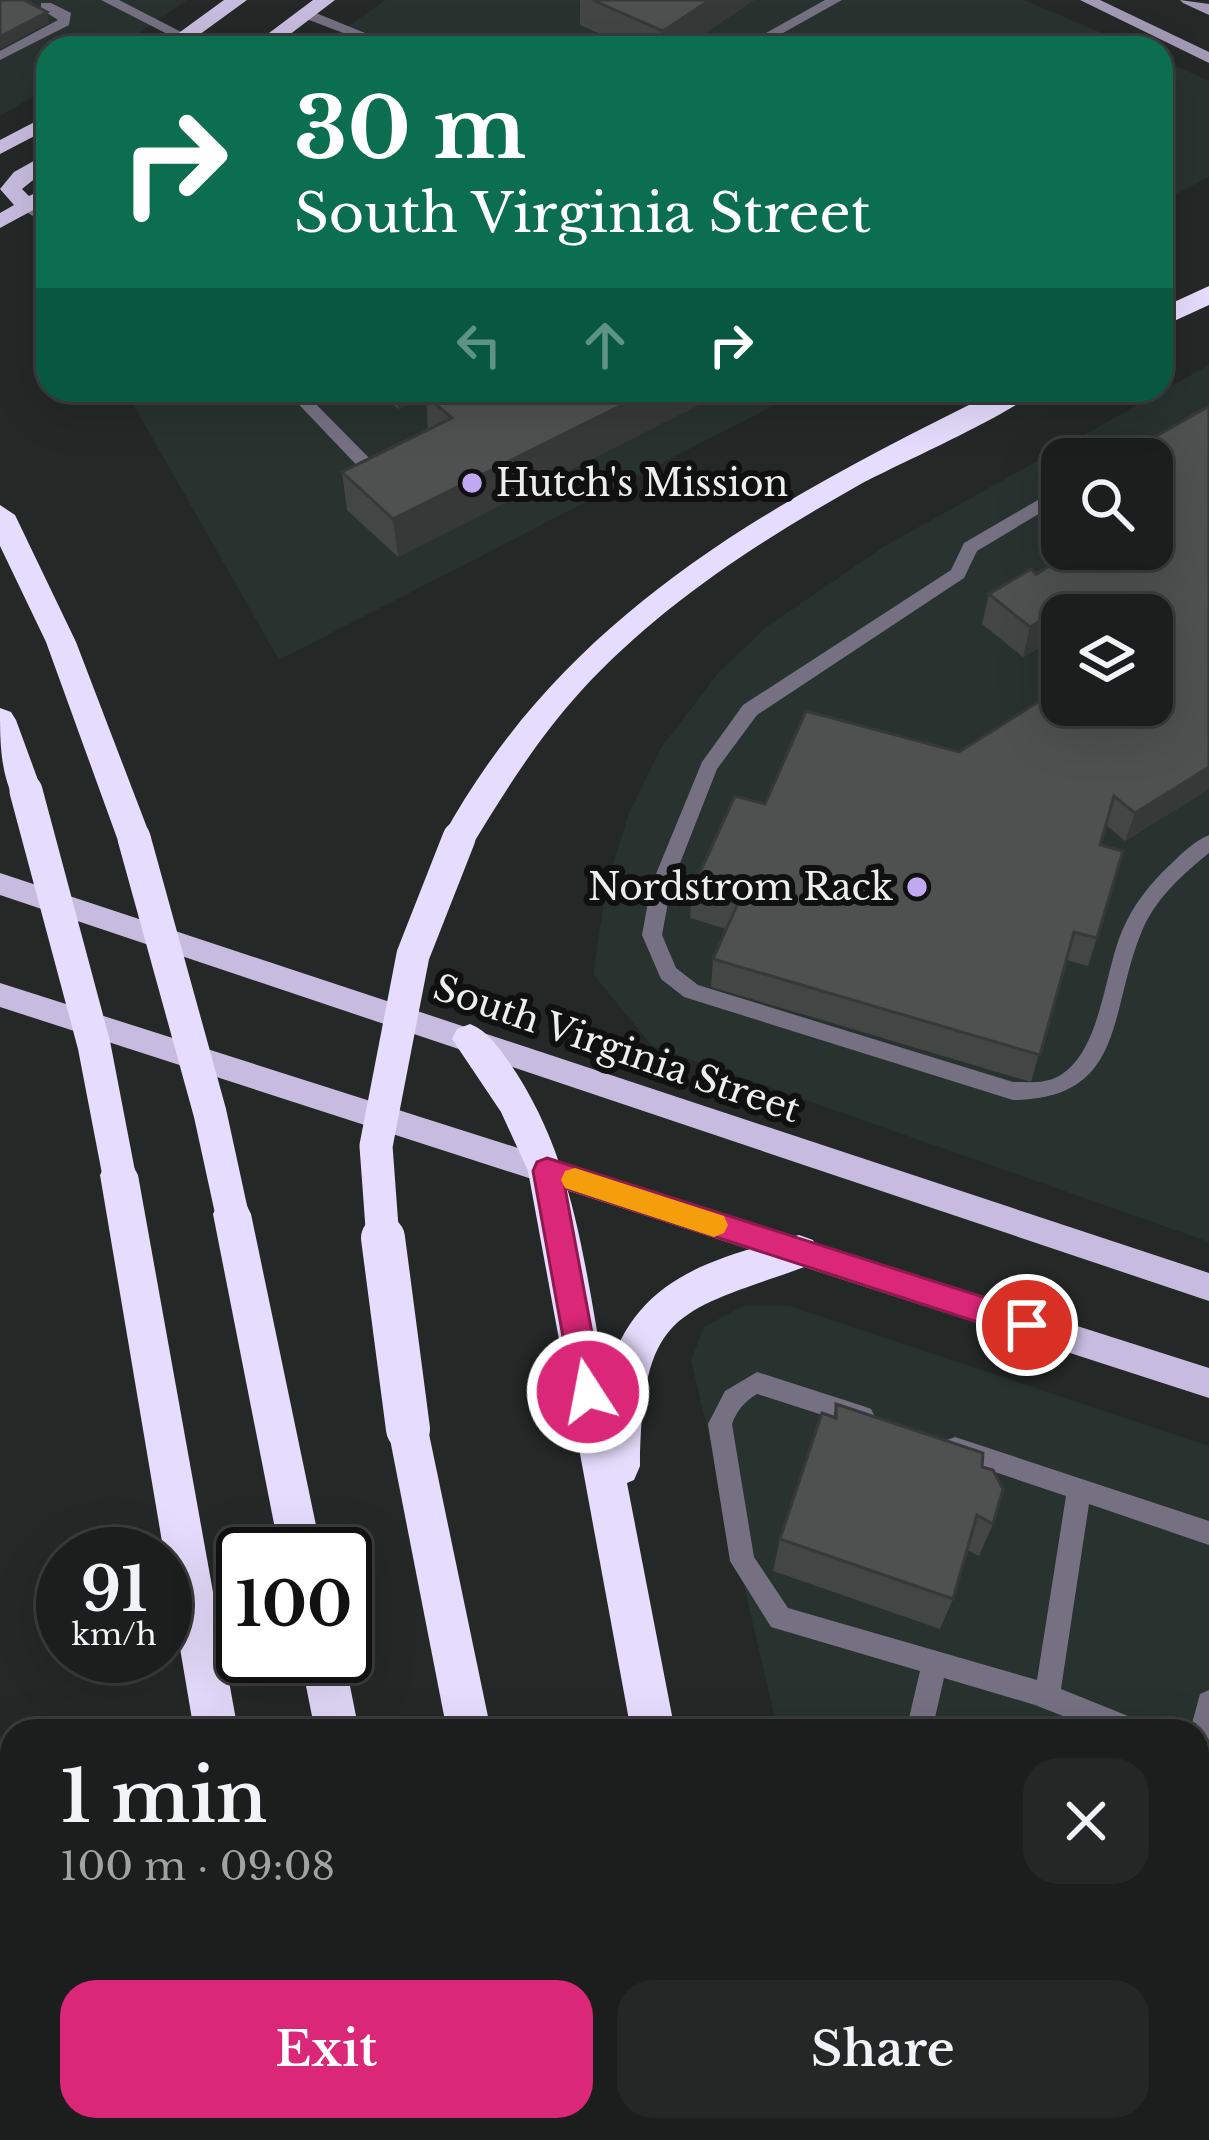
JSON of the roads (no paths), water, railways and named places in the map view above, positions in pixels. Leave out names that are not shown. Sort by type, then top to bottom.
[{"type":"highway","points":[[1173,313],[1209,295]]},
{"type":"highway","points":[[467,1719],[408,1429],[385,1270],[376,1146],[413,955],[459,838],[517,743],[557,694],[672,585],[848,477],[997,402]]},
{"type":"highway","points":[[0,515],[61,642],[134,838],[210,1113],[296,1527]]},
{"type":"highway","points":[[0,720],[26,791],[94,1045],[214,1719]]},
{"type":"highway","points":[[470,1039],[503,1079],[547,1171],[651,1719]]},
{"type":"highway","points":[[622,1578],[619,1411],[627,1363],[644,1330],[675,1299],[708,1278],[799,1252]]},
{"type":"highway","points":[[328,1683],[335,1719]]},
{"type":"main road","points":[[188,36],[237,0]]},
{"type":"main road","points":[[276,36],[325,0]]},
{"type":"main road","points":[[1088,0],[1163,36]]},
{"type":"main road","points":[[1188,0],[1209,10]]},
{"type":"main road","points":[[1173,41],[1209,58]]},
{"type":"main road","points":[[0,148],[36,128]]},
{"type":"main road","points":[[27,206],[11,189],[36,167]]},
{"type":"main road","points":[[0,222],[36,200]]},
{"type":"main road","name":"South Virginia Street","points":[[0,884],[895,1186],[1209,1286]]},
{"type":"main road","points":[[0,995],[1209,1383]]},
{"type":"lane","points":[[108,0],[164,36]]},
{"type":"lane","points":[[768,36],[835,0]]},
{"type":"lane","points":[[38,36],[64,22],[66,16],[45,2]]},
{"type":"lane","points":[[306,14],[364,36]]},
{"type":"lane","points":[[0,56],[36,37]]},
{"type":"lane","points":[[27,206],[36,212]]},
{"type":"lane","points":[[305,402],[374,473]]},
{"type":"lane","points":[[1041,505],[970,548],[958,574],[750,710],[710,767],[661,886],[652,934],[668,973],[691,991],[1013,1091],[1043,1095],[1076,1081],[1094,1053],[1131,932],[1151,896],[1209,842]]},
{"type":"lane","points":[[886,1425],[758,1383],[740,1389],[728,1403],[720,1424],[742,1561],[780,1618],[935,1662],[1103,1719]]},
{"type":"lane","points":[[928,1439],[1209,1533]]},
{"type":"lane","points":[[1047,1697],[1079,1489]]},
{"type":"lane","points":[[922,1719],[935,1662]]},
{"type":"place","name":"Hutch's Mission","points":[[472,483]]},
{"type":"place","name":"Nordstrom Rack","points":[[917,887]]}]
